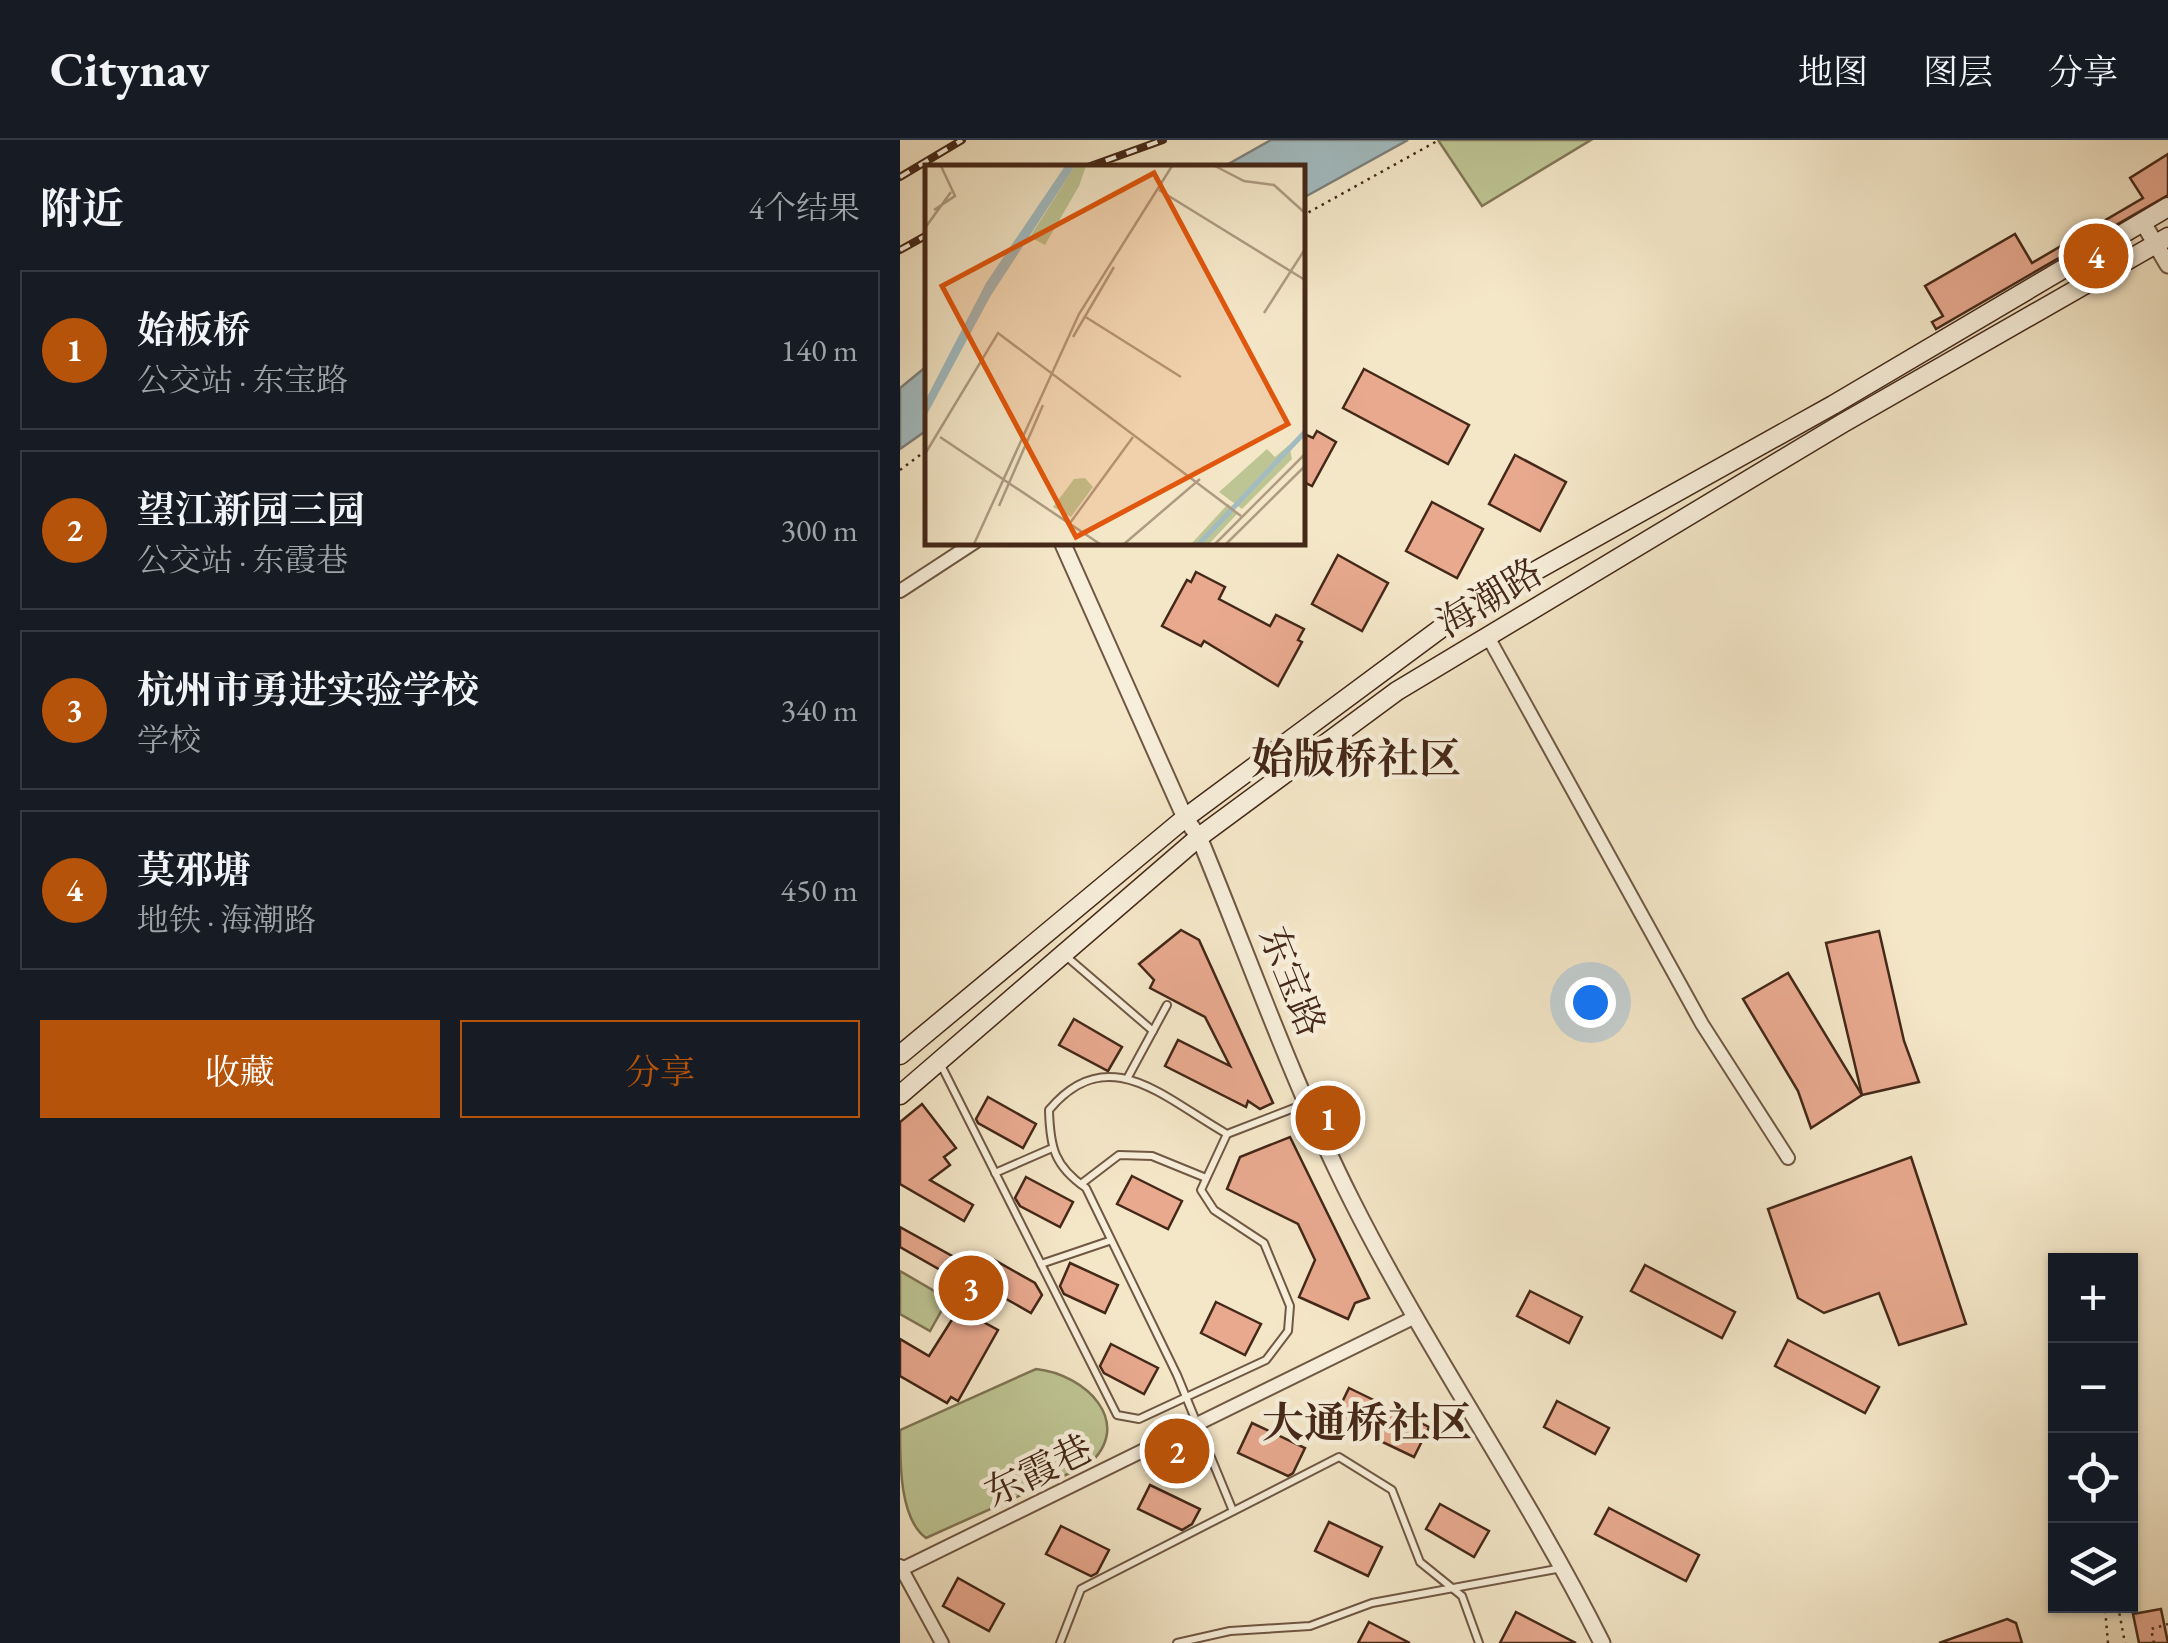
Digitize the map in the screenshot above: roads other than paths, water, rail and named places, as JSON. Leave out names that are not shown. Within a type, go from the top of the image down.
[{"type":"main road","name":"海潮路","points":[[900,1055],[1185,818],[1467,609],[1833,405],[2168,206]]},
{"type":"main road","name":"海潮路","points":[[900,1094],[1199,837],[1397,691],[1844,422],[2162,240]]},
{"type":"street","points":[[2142,221],[2162,240],[2168,265]]},
{"type":"street","points":[[900,591],[970,545]]},
{"type":"street","name":"东宝路","points":[[1063,545],[1185,818],[1199,837],[1351,1200],[1415,1317],[1564,1568],[1602,1643]]},
{"type":"street","points":[[1488,636],[1702,1024],[1788,1158]]},
{"type":"street","name":"东霞巷","points":[[900,1568],[1415,1317]]},
{"type":"street","points":[[900,1568],[942,1643]]},
{"type":"lane","points":[[1064,954],[1153,1031]]},
{"type":"lane","points":[[1128,1077],[1167,1005]]},
{"type":"lane","points":[[940,1062],[1116,1415],[1139,1418],[1266,1360],[1288,1331],[1290,1306],[1264,1244],[1214,1210],[1202,1190],[1227,1134],[1308,1103]]},
{"type":"lane","points":[[1227,1134],[1128,1077],[1095,1076],[1068,1087],[1049,1110],[1050,1149],[1064,1172],[1081,1184],[1186,1396],[1232,1512]]},
{"type":"lane","points":[[996,1173],[1050,1149]]},
{"type":"lane","points":[[1081,1184],[1119,1155],[1152,1156],[1206,1178]]},
{"type":"lane","points":[[1041,1264],[1108,1241]]},
{"type":"lane","points":[[1060,1643],[1081,1589],[1339,1457],[1392,1490],[1420,1562],[1462,1596],[1479,1643]]},
{"type":"lane","points":[[1178,1643],[1230,1631],[1310,1626],[1372,1604],[1564,1568]]},
{"type":"water","points":[[1271,140],[1408,140],[1305,197],[1305,165],[1227,165]]},
{"type":"water","points":[[925,368],[925,431],[900,449],[900,388]]},
{"type":"railway","points":[[900,177],[962,140]]},
{"type":"railway","points":[[1093,165],[1163,140]]},
{"type":"railway","points":[[900,250],[925,236]]},
{"type":"place","name":"莫邪塘","points":[[2096,256]]},
{"type":"place","name":"始板桥","points":[[1328,1118]]},
{"type":"place","name":"杭州市勇进实验学校","points":[[971,1288]]},
{"type":"place","name":"望江新园三园","points":[[1177,1451]]},
{"type":"district","name":"始版桥社区","points":[[1356,758]]},
{"type":"district","name":"大通桥社区","points":[[1367,1422]]}]
